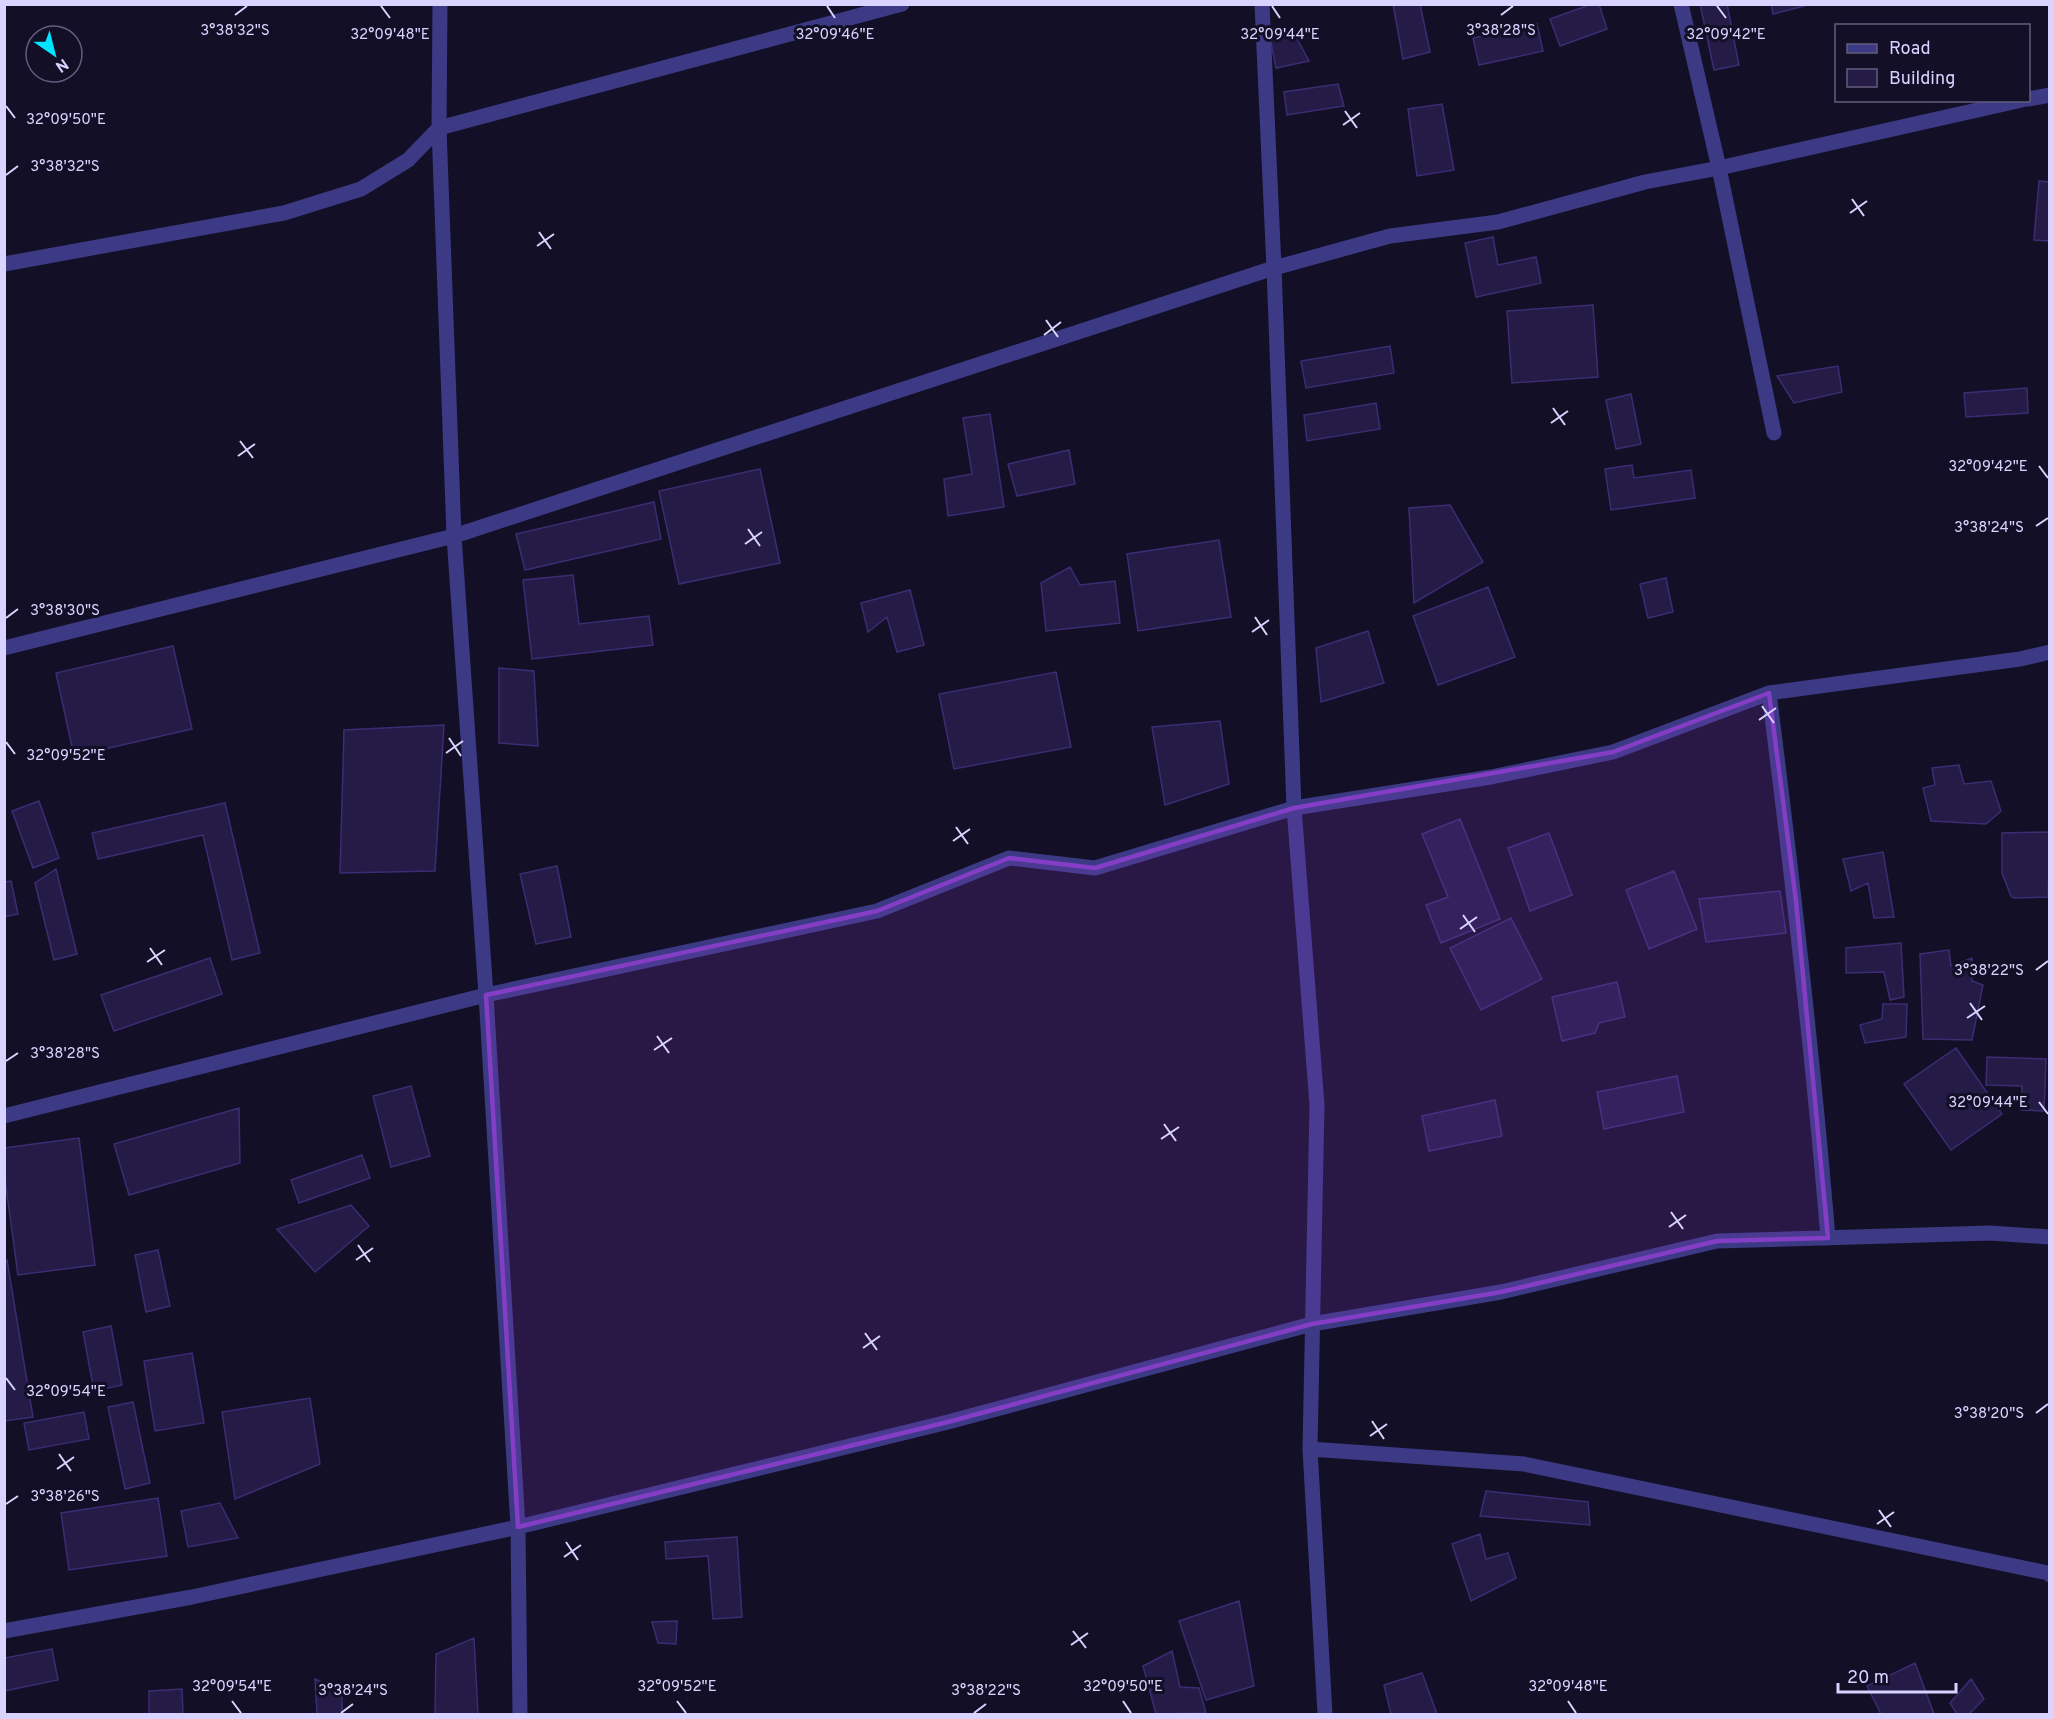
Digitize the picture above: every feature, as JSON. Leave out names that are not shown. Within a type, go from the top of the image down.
[{"type":"street","points":[[440,4],[439,128],[454,536],[486,995],[518,1527],[520,1714]]},
{"type":"street","points":[[4,264],[295,210],[361,189],[408,160],[439,128],[902,4]]},
{"type":"street","points":[[1262,4],[1294,808],[1317,1105],[1310,1449],[1325,1714]]},
{"type":"street","points":[[1681,4],[1719,168],[1774,433]]},
{"type":"street","points":[[2030,99],[2049,94]]},
{"type":"street","points":[[4,648],[454,536],[1274,268],[1390,236],[1498,222],[1645,182],[1719,168],[2013,102]]},
{"type":"street","points":[[4,1116],[486,995],[877,911],[1009,858],[1095,868],[1294,808],[1491,777],[1613,752],[1769,693],[2020,659],[2049,652]]},
{"type":"street","points":[[1769,693],[1799,935],[1828,1238]]},
{"type":"street","points":[[4,1631],[192,1598],[518,1527],[948,1422],[1312,1324],[1501,1292],[1717,1241],[1990,1233],[2049,1237]]},
{"type":"street","points":[[1310,1449],[1524,1464],[2049,1575]]},
{"type":"highlighted area","points":[[1769,693],[1796,901],[1828,1238],[1717,1241],[1501,1292],[1312,1324],[948,1422],[518,1527],[486,995],[877,911],[1009,858],[1095,868],[1294,808],[1613,752]]},
{"type":"building","points":[[1393,4],[1420,4],[1430,52],[1403,59]]},
{"type":"building","points":[[1592,4],[1599,4],[1607,29],[1560,46],[1550,19]]},
{"type":"building","points":[[1700,4],[1727,4],[1739,65],[1714,70]]},
{"type":"building","points":[[1771,4],[1812,4],[1773,14]]},
{"type":"building","points":[[1537,24],[1543,51],[1479,65],[1473,38]]},
{"type":"building","points":[[1294,33],[1309,61],[1276,68],[1270,37]]},
{"type":"building","points":[[1338,84],[1344,106],[1287,115],[1284,92]]},
{"type":"building","points":[[1442,104],[1454,170],[1417,176],[1408,109]]},
{"type":"building","points":[[2039,181],[2050,182],[2050,241],[2034,240]]},
{"type":"building","points":[[1493,237],[1498,265],[1536,257],[1541,283],[1476,297],[1465,243]]},
{"type":"building","points":[[1593,305],[1598,377],[1512,383],[1507,311]]},
{"type":"building","points":[[1390,346],[1394,373],[1306,388],[1301,361]]},
{"type":"building","points":[[1838,366],[1842,392],[1794,403],[1777,376]]},
{"type":"building","points":[[2027,388],[2028,413],[1966,417],[1964,393]]},
{"type":"building","points":[[1631,394],[1641,444],[1616,449],[1606,400]]},
{"type":"building","points":[[1376,403],[1380,429],[1307,441],[1304,415]]},
{"type":"building","points":[[990,414],[1004,507],[948,516],[944,479],[972,474],[963,418]]},
{"type":"building","points":[[1069,450],[1075,484],[1017,496],[1008,464]]},
{"type":"building","points":[[1632,465],[1634,478],[1691,470],[1695,498],[1611,510],[1605,469]]},
{"type":"building","points":[[760,469],[780,563],[679,584],[659,491]]},
{"type":"building","points":[[654,502],[661,539],[525,570],[516,534]]},
{"type":"building","points":[[1450,505],[1483,562],[1414,603],[1409,508]]},
{"type":"building","points":[[1219,540],[1231,617],[1138,631],[1127,554]]},
{"type":"building","points":[[1070,567],[1080,585],[1115,581],[1120,623],[1046,631],[1041,583]]},
{"type":"building","points":[[573,575],[579,624],[649,616],[653,645],[532,659],[523,580]]},
{"type":"building","points":[[1666,578],[1673,612],[1648,618],[1640,584]]},
{"type":"building","points":[[1488,587],[1515,657],[1438,685],[1413,616]]},
{"type":"building","points":[[910,590],[924,645],[897,652],[887,617],[868,632],[861,603]]},
{"type":"building","points":[[1368,631],[1384,683],[1321,702],[1316,648]]},
{"type":"building","points":[[173,646],[192,729],[74,756],[56,673]]},
{"type":"building","points":[[499,668],[534,671],[538,746],[499,743]]},
{"type":"building","points":[[1056,672],[1071,747],[954,769],[939,694]]},
{"type":"building","points":[[1220,721],[1229,784],[1165,805],[1152,727]]},
{"type":"building","points":[[444,725],[435,871],[340,873],[344,730]]},
{"type":"building","points":[[1959,765],[1964,784],[1991,781],[2001,811],[1986,824],[1931,821],[1923,788],[1935,785],[1932,768]]},
{"type":"building","points":[[39,801],[59,858],[33,868],[12,811]]},
{"type":"building","points":[[225,803],[260,953],[232,960],[203,835],[98,859],[92,833]]},
{"type":"building","points":[[1460,819],[1500,919],[1441,943],[1426,905],[1448,897],[1422,834]]},
{"type":"building","points":[[2050,832],[2048,897],[2014,898],[2011,896],[2002,873],[2002,833]]},
{"type":"building","points":[[1549,833],[1572,895],[1530,911],[1508,848]]},
{"type":"building","points":[[1883,852],[1894,917],[1874,918],[1868,883],[1851,891],[1843,859]]},
{"type":"building","points":[[557,866],[571,937],[536,944],[520,874]]},
{"type":"building","points":[[56,869],[77,954],[54,960],[35,883]]},
{"type":"building","points":[[1674,871],[1697,929],[1649,949],[1626,890]]},
{"type":"building","points":[[11,881],[18,914],[4,917],[4,882]]},
{"type":"building","points":[[1780,891],[1786,933],[1706,942],[1699,899]]},
{"type":"building","points":[[1511,918],[1542,979],[1481,1010],[1450,948]]},
{"type":"building","points":[[1901,943],[1904,997],[1890,1000],[1884,972],[1846,973],[1846,948]]},
{"type":"building","points":[[1949,950],[1951,966],[1972,958],[1972,981],[1983,985],[1972,1040],[1923,1039],[1920,954]]},
{"type":"building","points":[[210,958],[222,994],[114,1031],[101,995]]},
{"type":"building","points":[[1617,982],[1625,1017],[1599,1023],[1595,1033],[1562,1041],[1552,997]]},
{"type":"building","points":[[1883,1004],[1907,1004],[1906,1037],[1865,1043],[1860,1025],[1882,1019]]},
{"type":"building","points":[[1956,1048],[2002,1114],[1951,1150],[1904,1084]]},
{"type":"building","points":[[1987,1057],[2046,1059],[2044,1111],[2021,1110],[2022,1086],[1986,1085]]},
{"type":"building","points":[[1677,1076],[1684,1112],[1604,1129],[1597,1092]]},
{"type":"building","points":[[411,1086],[430,1156],[391,1167],[373,1096]]},
{"type":"building","points":[[1495,1100],[1502,1136],[1429,1151],[1422,1116]]},
{"type":"building","points":[[239,1108],[240,1163],[129,1195],[114,1144]]},
{"type":"building","points":[[79,1138],[95,1265],[18,1275],[4,1172],[4,1148]]},
{"type":"building","points":[[362,1155],[370,1178],[299,1203],[291,1180]]},
{"type":"building","points":[[351,1205],[369,1226],[315,1272],[277,1229]]},
{"type":"building","points":[[158,1250],[170,1306],[146,1312],[135,1255]]},
{"type":"building","points":[[4,1260],[7,1260],[33,1417],[4,1421]]},
{"type":"building","points":[[111,1326],[122,1385],[94,1391],[83,1332]]},
{"type":"building","points":[[192,1353],[204,1423],[155,1431],[144,1361]]},
{"type":"building","points":[[310,1398],[320,1464],[235,1499],[222,1412]]},
{"type":"building","points":[[133,1402],[150,1483],[125,1489],[108,1407]]},
{"type":"building","points":[[84,1412],[89,1439],[29,1450],[24,1423]]},
{"type":"building","points":[[1486,1491],[1588,1502],[1590,1525],[1480,1516]]},
{"type":"building","points":[[158,1498],[167,1556],[69,1570],[61,1513]]},
{"type":"building","points":[[220,1503],[238,1538],[188,1547],[181,1511]]},
{"type":"building","points":[[1480,1534],[1486,1559],[1508,1553],[1516,1578],[1471,1601],[1452,1544]]},
{"type":"building","points":[[737,1537],[742,1617],[713,1619],[708,1556],[666,1559],[665,1542]]},
{"type":"building","points":[[1239,1601],[1254,1686],[1206,1700],[1179,1621]]},
{"type":"building","points":[[677,1621],[676,1644],[658,1643],[652,1622]]},
{"type":"building","points":[[474,1638],[478,1714],[435,1714],[436,1654]]},
{"type":"building","points":[[52,1649],[58,1680],[4,1691],[4,1658]]},
{"type":"building","points":[[1172,1651],[1180,1687],[1199,1688],[1206,1713],[1156,1714],[1143,1666]]},
{"type":"building","points":[[1915,1663],[1934,1714],[1881,1714],[1867,1686]]},
{"type":"building","points":[[1422,1673],[1437,1714],[1391,1714],[1384,1685]]},
{"type":"building","points":[[315,1679],[342,1692],[342,1714],[317,1714]]},
{"type":"building","points":[[1971,1679],[1984,1699],[1969,1714],[1957,1714],[1950,1703]]},
{"type":"building","points":[[182,1689],[183,1714],[149,1714],[149,1691]]}]
